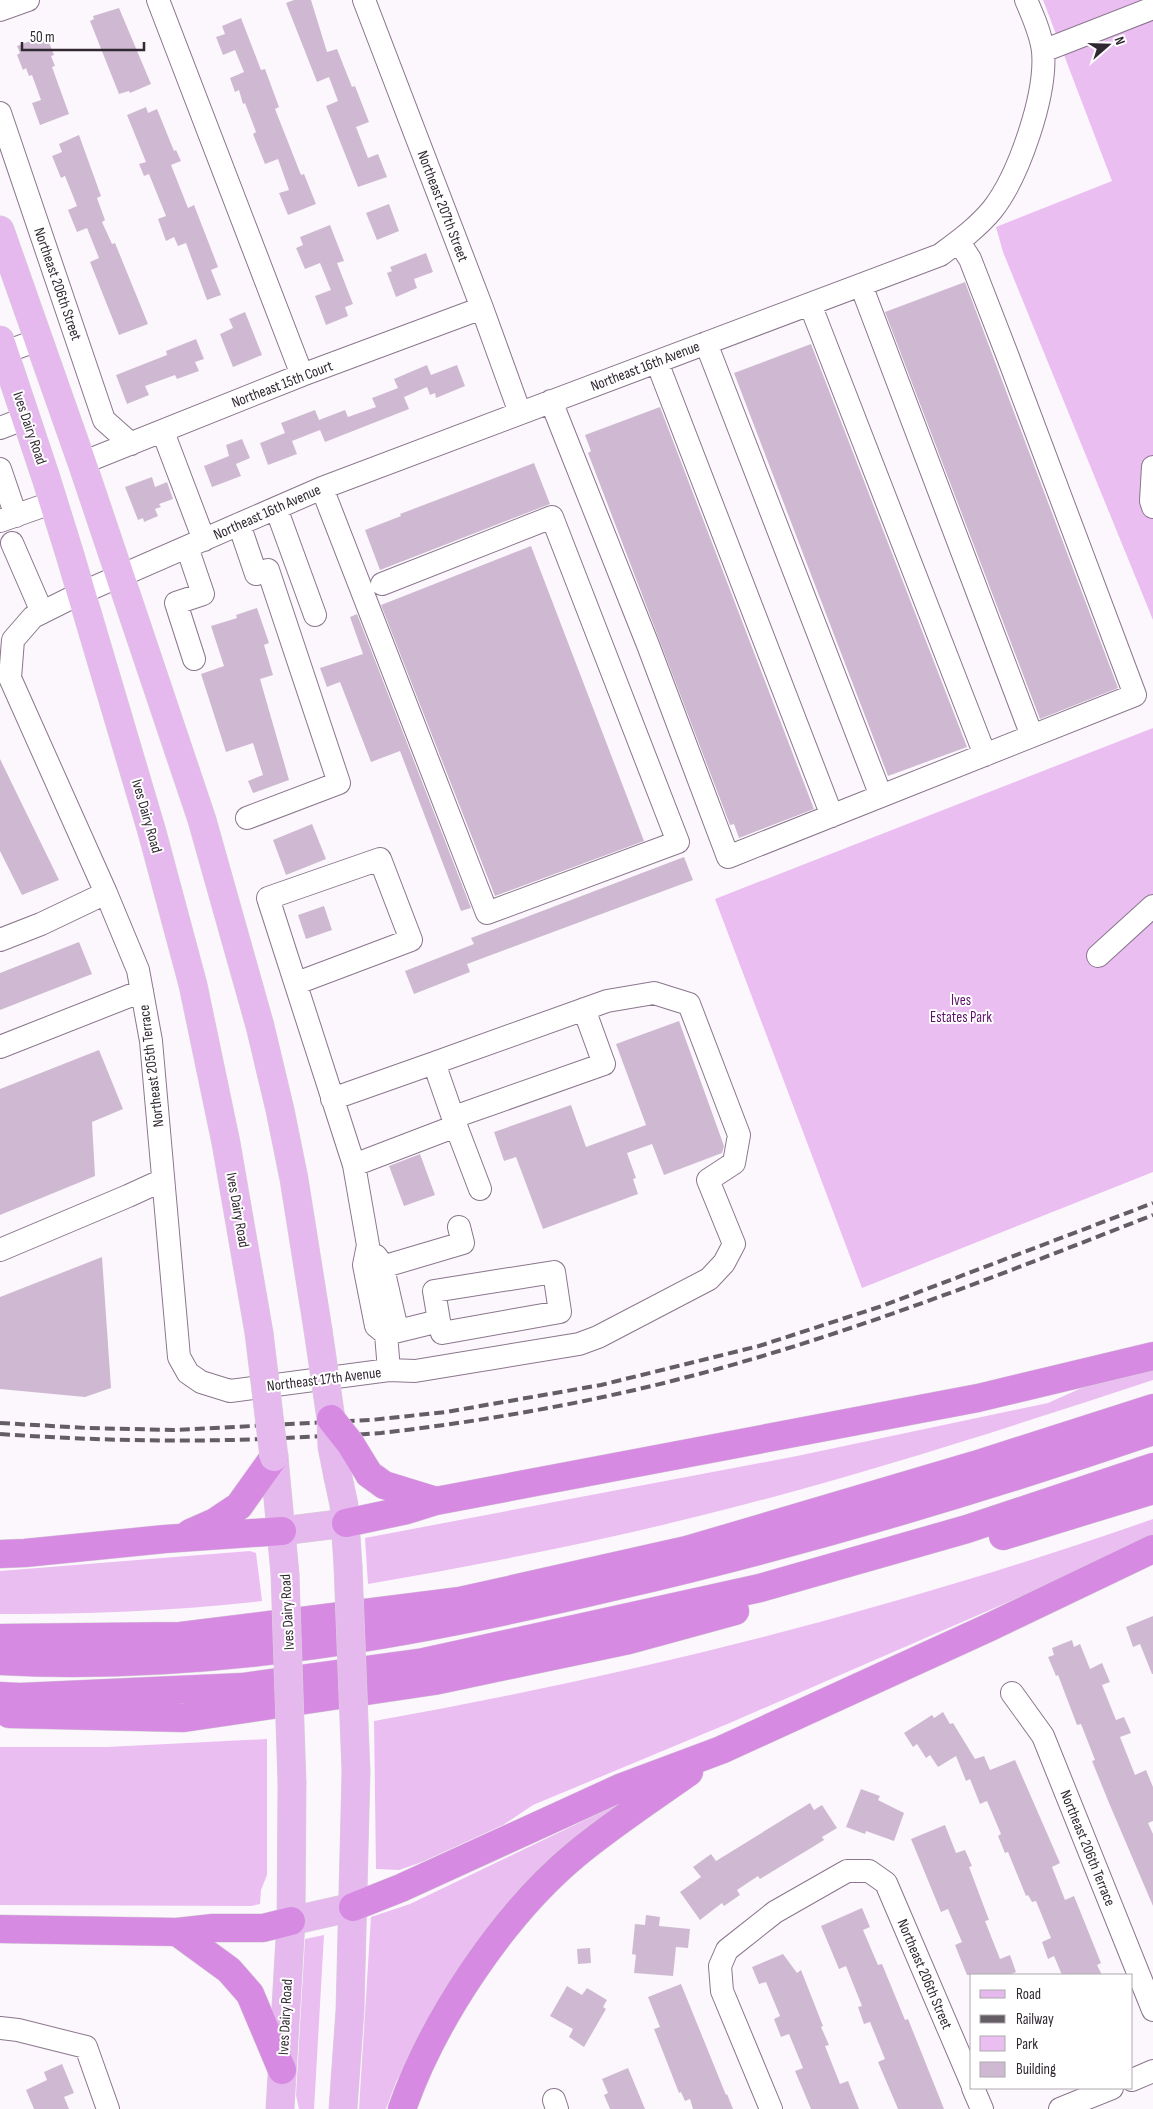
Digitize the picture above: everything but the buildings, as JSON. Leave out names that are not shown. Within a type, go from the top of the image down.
[{"type":"highway","points":[[346,1523],[407,1510],[436,1501],[978,1398],[1153,1356]]},
{"type":"highway","points":[[0,1638],[181,1636],[460,1601],[687,1550],[975,1465],[1153,1408]]},
{"type":"highway","points":[[331,1419],[350,1443],[359,1462],[368,1474],[384,1485],[436,1501]]},
{"type":"highway","points":[[0,1661],[61,1664],[228,1656],[375,1637],[523,1609],[724,1561],[1038,1470],[1153,1431]]},
{"type":"highway","points":[[0,1696],[20,1697],[242,1687],[424,1662],[760,1588],[967,1529],[1153,1467]]},
{"type":"highway","points":[[180,1538],[215,1522],[239,1506],[246,1495],[275,1469]]},
{"type":"highway","points":[[0,1714],[184,1718],[434,1681],[629,1640],[960,1549],[1153,1490]]},
{"type":"highway","points":[[0,1554],[282,1531]]},
{"type":"highway","points":[[353,1907],[401,1888],[622,1787],[721,1750],[990,1627],[1153,1549]]},
{"type":"highway","points":[[402,2109],[426,2053],[449,2009],[501,1934],[532,1897],[581,1851],[721,1750]]},
{"type":"highway","points":[[0,1930],[177,1932],[213,1928],[263,1928],[291,1921]]},
{"type":"highway","points":[[177,1932],[229,1970],[250,1994],[282,2070]]},
{"type":"main road","points":[[0,230],[82,463],[202,820],[260,1026],[294,1179],[331,1419],[332,1447],[346,1523],[356,1772],[350,2010],[343,2109]]},
{"type":"main road","name":"Ives Dairy Road","points":[[1,349],[54,502],[152,832],[193,985],[224,1131],[259,1333],[282,1531],[292,1783],[291,1921],[280,2109]]},
{"type":"main road","points":[[282,1531],[346,1523]]},
{"type":"main road","points":[[291,1921],[353,1907]]},
{"type":"street","points":[[0,10],[28,0]]},
{"type":"street","points":[[158,0],[302,375]]},
{"type":"street","name":"Northeast 207th Street","points":[[364,0],[482,308],[520,413]]},
{"type":"street","name":"Northeast 16th Avenue","points":[[81,593],[322,488],[940,255],[970,234],[993,209],[1010,181],[1027,140],[1041,85],[1043,51],[1035,20],[1026,0]]},
{"type":"street","points":[[1043,51],[1153,8]]},
{"type":"street","name":"Northeast 206th Street","points":[[0,113],[104,420],[132,444]]},
{"type":"street","points":[[551,401],[623,582],[728,857],[1135,696],[970,259],[959,242]]},
{"type":"street","points":[[861,285],[1032,736]]},
{"type":"street","points":[[810,304],[985,755]]},
{"type":"street","name":"Northeast 15th Court","points":[[82,463],[302,375],[482,308]]},
{"type":"street","points":[[1,349],[38,340]]},
{"type":"street","points":[[706,343],[881,796]]},
{"type":"street","points":[[658,362],[832,816]]},
{"type":"street","points":[[0,428],[26,418]]},
{"type":"street","points":[[163,432],[196,544],[202,594],[176,603],[194,658]]},
{"type":"street","points":[[1153,467],[1153,507]]},
{"type":"street","points":[[0,469],[8,519],[54,502]]},
{"type":"street","points":[[322,488],[487,913],[678,842],[552,517],[382,584]]},
{"type":"street","points":[[276,508],[315,615]]},
{"type":"street","points":[[239,524],[256,574],[268,570],[339,783],[247,818]]},
{"type":"street","points":[[12,543],[42,612]]},
{"type":"street","name":"Northeast 205th Terrace","points":[[81,593],[33,617],[13,640],[10,678],[106,893],[138,970],[151,1041],[179,1357],[188,1373],[201,1382],[214,1387],[230,1391],[260,1387]]},
{"type":"street","points":[[297,983],[411,940],[380,859],[268,898],[354,1164],[368,1245],[364,1265],[376,1326],[386,1334],[389,1370]]},
{"type":"street","points":[[0,940],[41,924],[106,893]]},
{"type":"street","points":[[1098,956],[1153,906]]},
{"type":"street","points":[[0,1047],[142,991]]},
{"type":"street","name":"Northeast 17th Avenue","points":[[260,1387],[389,1370],[415,1371],[579,1344],[598,1337],[708,1279],[724,1262],[734,1244],[708,1180],[734,1163],[739,1135],[689,1004],[654,993],[607,1001],[584,1009]]},
{"type":"street","points":[[332,1099],[584,1009],[604,1064],[354,1164]]},
{"type":"street","points":[[434,1064],[480,1189]]},
{"type":"street","points":[[0,1250],[163,1180]]},
{"type":"street","points":[[382,1267],[463,1243],[459,1227]]},
{"type":"street","points":[[368,1245],[382,1267],[396,1325],[386,1334]]},
{"type":"street","points":[[554,1272],[560,1312],[442,1333],[439,1321],[434,1290],[554,1272]]},
{"type":"street","points":[[386,1334],[439,1321]]},
{"type":"street","name":"Northeast 206th Terrace","points":[[1012,1692],[1042,1736],[1153,2010]]},
{"type":"street","name":"Northeast 206th Street","points":[[771,2109],[722,1991],[720,1966],[727,1950],[775,1912],[847,1871],[869,1871],[886,1882],[970,2079]]},
{"type":"street","points":[[0,2028],[18,2030],[86,2047],[108,2109]]},
{"type":"street","points":[[1133,2080],[1153,2071]]},
{"type":"street","points":[[973,2089],[982,2109]]},
{"type":"street","points":[[1060,2109],[1110,2089]]},
{"type":"green space","points":[[1043,0],[1153,0],[1153,620],[1003,252],[996,227],[1112,181]]},
{"type":"green space","name":"Ives Estates Park","points":[[1153,728],[1153,1172],[862,1288],[715,899]]},
{"type":"green space","points":[[1153,1369],[1153,1380],[933,1451],[767,1499],[669,1524],[583,1543],[368,1584],[365,1538],[797,1456],[1048,1403],[1086,1386]]},
{"type":"green space","points":[[1153,1519],[1153,1536],[1022,1596],[732,1722],[533,1805],[503,1825],[422,1862],[399,1870],[376,1869],[374,1721],[572,1682],[768,1636],[962,1582]]},
{"type":"green space","points":[[250,1551],[256,1553],[262,1601],[131,1611],[0,1614],[0,1571]]},
{"type":"green space","points":[[267,1739],[267,1875],[261,1890],[260,1904],[251,1906],[0,1905],[0,1747],[107,1747]]},
{"type":"green space","points":[[614,1806],[615,1811],[428,2022],[396,2082],[386,2109],[359,2109],[371,1917],[410,1904]]},
{"type":"green space","points":[[324,1935],[314,2109],[299,2109],[296,2095],[305,1939]]},
{"type":"railway","points":[[0,1423],[173,1430],[371,1420],[446,1412],[601,1385],[759,1346],[882,1306],[1153,1203]]},
{"type":"railway","points":[[0,1434],[114,1440],[190,1441],[381,1433],[467,1422],[595,1399],[721,1368],[830,1335],[992,1277],[1153,1215]]}]
